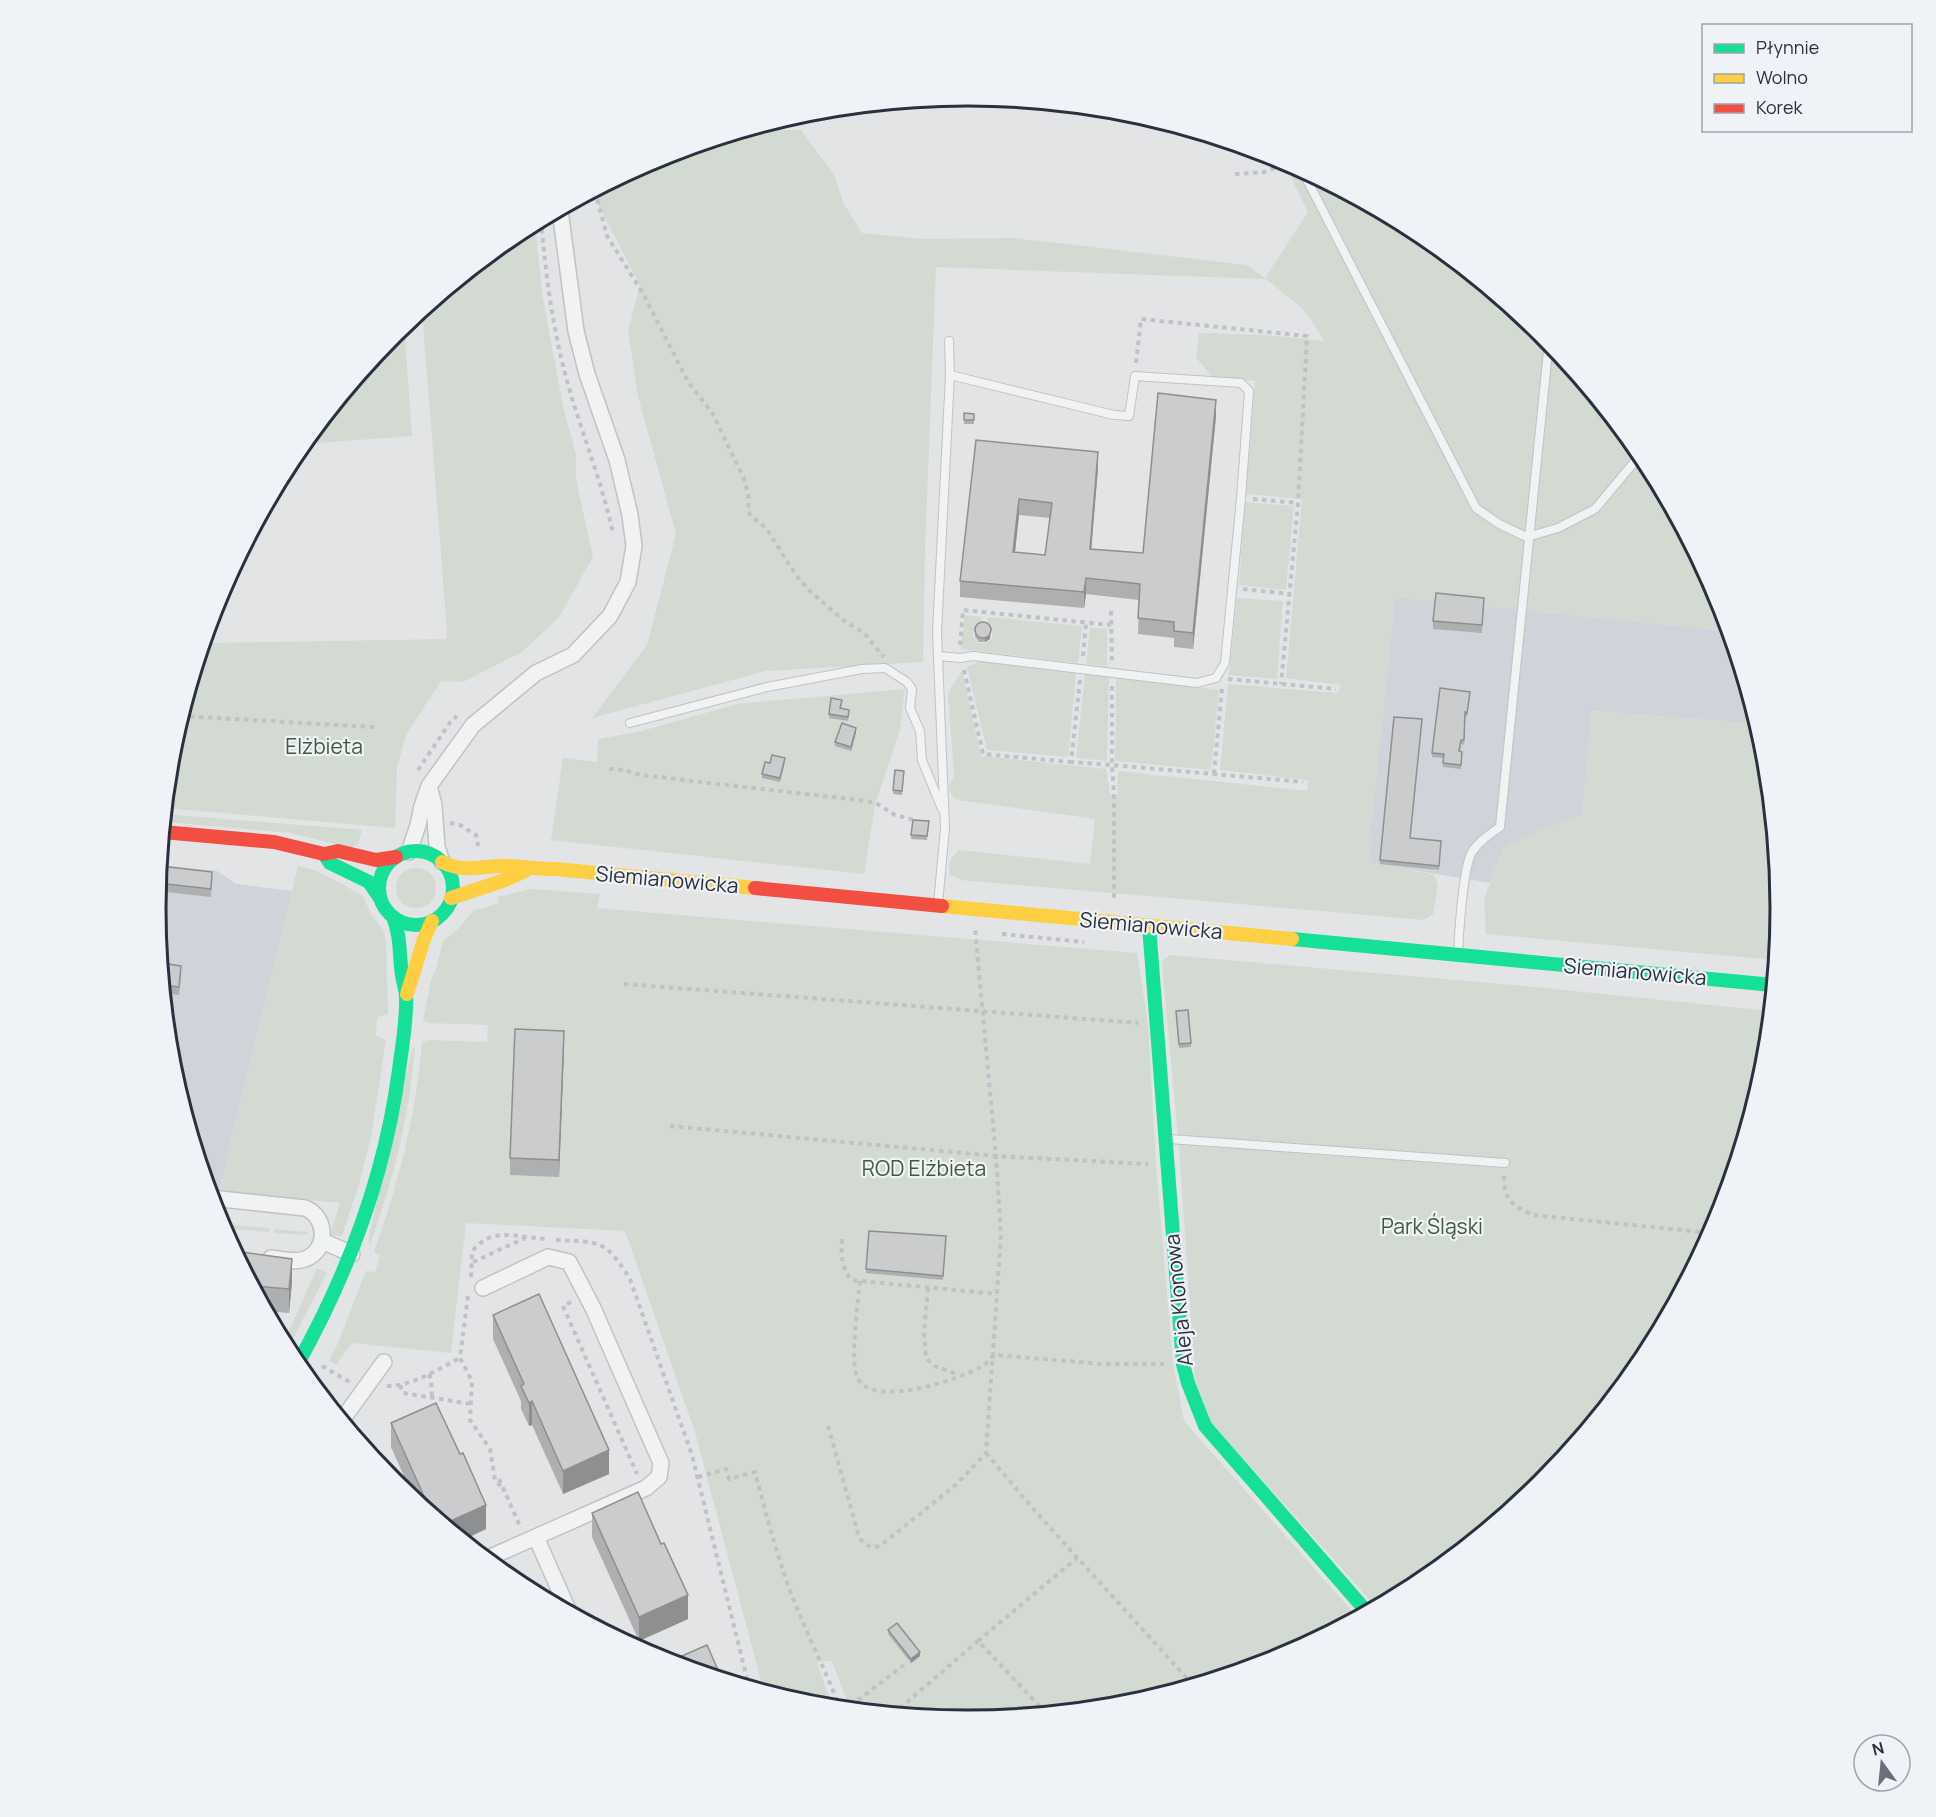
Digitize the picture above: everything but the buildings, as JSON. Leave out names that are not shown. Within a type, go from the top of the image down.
[{"type":"street","points":[[380,898],[380,878],[386,866],[403,854],[418,825],[429,786],[473,725],[536,673],[573,655],[610,616],[628,582],[634,546],[630,515],[617,460],[587,375],[576,331],[561,218]]},
{"type":"street","points":[[302,1356],[320,1324],[352,1254],[374,1193],[386,1147],[398,1079],[407,995],[415,978],[425,933],[432,921],[444,912],[452,897],[451,879],[437,847],[434,806],[429,786]]},
{"type":"street","points":[[170,833],[274,842],[324,854],[338,851],[376,860],[424,852],[442,862]]},
{"type":"street","points":[[324,854],[330,863],[369,882],[385,909],[393,917],[412,925],[432,921]]},
{"type":"street","name":"Siemianowicka","points":[[442,862],[457,868],[504,866],[555,869],[1766,984]]},
{"type":"street","name":"Siemianowicka","points":[[452,897],[505,880],[529,869]]},
{"type":"street","points":[[393,917],[400,934],[402,978],[407,995]]},
{"type":"street","name":"Aleja Klonowa","points":[[1149,926],[1166,1166],[1183,1364],[1188,1383],[1205,1426],[1362,1607]]},
{"type":"street","points":[[221,1199],[305,1208],[315,1213],[320,1221],[322,1241],[314,1254],[300,1261],[258,1256]]},
{"type":"street","points":[[322,1241],[352,1254]]},
{"type":"street","points":[[474,1288],[548,1257],[569,1262],[661,1463],[659,1477],[646,1488],[529,1533],[493,1555]]},
{"type":"street","points":[[350,1418],[384,1362]]},
{"type":"street","points":[[529,1533],[563,1601]]},
{"type":"lane","points":[[1309,183],[1476,508],[1499,524],[1527,537],[1558,528],[1595,509],[1634,462]]},
{"type":"lane","points":[[938,906],[944,813],[937,632],[950,375],[949,341]]},
{"type":"lane","points":[[1458,955],[1467,869],[1472,853],[1483,838],[1500,827],[1527,537],[1548,355]]},
{"type":"lane","points":[[938,656],[962,658],[973,656],[1197,683],[1216,678],[1225,663],[1249,391],[1241,383],[1135,376],[1129,416],[1114,415],[950,375]]},
{"type":"lane","points":[[630,723],[791,682],[862,669],[885,668],[907,682],[912,689],[910,708],[920,731],[922,760],[944,813]]},
{"type":"lane","points":[[1165,1139],[1177,1138],[1505,1163]]},
{"type":"path","points":[[1235,174],[1264,172],[1275,168]]},
{"type":"path","points":[[597,198],[607,236],[644,295],[688,382],[713,414],[741,471],[749,498],[748,512],[766,528],[796,575],[809,590],[843,620],[864,633],[880,650],[893,673]]},
{"type":"path","points":[[542,229],[554,329],[569,387],[607,504],[614,536]]},
{"type":"path","points":[[1241,498],[1298,503]]},
{"type":"path","points":[[1232,589],[1290,594]]},
{"type":"path","points":[[959,649],[963,610],[1111,625]]},
{"type":"path","points":[[1111,611],[1112,666]]},
{"type":"path","points":[[1082,663],[1086,623]]},
{"type":"path","points":[[964,670],[983,754],[1303,783]]},
{"type":"path","points":[[1071,762],[1081,673]]},
{"type":"path","points":[[1112,676],[1114,906]]},
{"type":"path","points":[[1216,678],[1336,688]]},
{"type":"path","points":[[1215,774],[1222,689],[1216,678]]},
{"type":"path","points":[[415,776],[451,721],[459,714]]},
{"type":"path","points":[[189,716],[374,727]]},
{"type":"path","points":[[609,769],[624,770],[640,775],[876,803],[895,815],[929,824]]},
{"type":"path","points":[[444,821],[460,825],[476,835]]},
{"type":"path","points":[[828,1426],[859,1538],[864,1545],[872,1547],[880,1546],[958,1483],[987,1453],[1001,1234],[975,928]]},
{"type":"path","points":[[624,984],[1157,1025]]},
{"type":"path","points":[[670,1126],[996,1156],[1166,1166]]},
{"type":"path","points":[[1505,1163],[1504,1190],[1514,1206],[1533,1215],[1701,1232]]},
{"type":"path","points":[[505,1491],[495,1480],[490,1449],[470,1420],[472,1381],[460,1358],[474,1288],[471,1257],[476,1247],[495,1235],[519,1235],[525,1238],[602,1244],[616,1258],[630,1279],[644,1315],[698,1477],[747,1679]]},
{"type":"path","points":[[473,1262],[525,1238]]},
{"type":"path","points":[[842,1239],[843,1270],[851,1280],[998,1294]]},
{"type":"path","points":[[860,1281],[855,1332],[856,1377],[863,1386],[872,1391],[911,1391],[985,1365],[994,1355]]},
{"type":"path","points":[[928,1288],[924,1332],[926,1358],[935,1366],[959,1376]]},
{"type":"path","points":[[576,1299],[563,1306],[638,1476]]},
{"type":"path","points":[[994,1355],[1103,1364],[1183,1364]]},
{"type":"path","points":[[379,1385],[400,1385],[429,1374],[460,1358]]},
{"type":"path","points":[[322,1366],[354,1383]]},
{"type":"path","points":[[429,1374],[432,1397]]},
{"type":"path","points":[[400,1385],[403,1393],[471,1404]]},
{"type":"path","points":[[987,1453],[1077,1558],[1188,1679]]},
{"type":"path","points":[[698,1477],[726,1469],[729,1479],[755,1472],[772,1539],[791,1594],[837,1699]]},
{"type":"path","points":[[500,1479],[529,1533]]},
{"type":"path","points":[[901,1708],[1077,1558]]},
{"type":"path","points":[[978,1641],[1040,1707]]},
{"type":"path","points":[[853,1702],[904,1665]]},
{"type":"shaded area","points":[[1395,597],[1719,630],[1748,723],[1592,711],[1582,815],[1524,837],[1503,849],[1490,883],[1370,863],[1371,825]]},
{"type":"shaded area","points":[[168,866],[217,871],[236,884],[292,891],[219,1191],[193,1116],[181,1065],[168,961]]},
{"type":"green space","points":[[777,130],[801,130],[835,176],[843,202],[862,233],[922,239],[1014,238],[1247,265],[1265,278],[1308,212],[1290,174],[1323,189],[1414,242],[1456,272],[1535,341],[1604,420],[1635,463],[1663,508],[1687,554],[1719,630],[1395,597],[1371,825],[1370,862],[1434,875],[1438,885],[1433,914],[1424,920],[961,880],[949,874],[950,860],[959,850],[1090,864],[1095,819],[954,798],[948,789],[954,776],[948,695],[962,671],[981,756],[1106,769],[1110,794],[1117,795],[1118,771],[1307,791],[1308,780],[1220,770],[1228,684],[1339,693],[1340,685],[1286,678],[1302,499],[1246,494],[1255,381],[1213,377],[1196,358],[1199,333],[1266,335],[1325,341],[1303,309],[1266,279],[936,267],[923,662],[766,671],[592,718],[647,645],[676,534],[638,396],[628,331],[640,285],[595,199],[661,168],[710,149]]},
{"type":"green space","name":"Elżbieta","points":[[536,233],[542,293],[564,411],[576,454],[576,479],[593,557],[559,617],[522,652],[463,682],[441,681],[407,733],[397,767],[395,828],[173,809],[181,752],[193,701],[212,643],[446,639],[423,321],[480,272]]},
{"type":"green space","points":[[405,337],[412,436],[315,443],[365,380]]},
{"type":"green space","points":[[1245,502],[1294,506],[1286,590],[1239,585]]},
{"type":"green space","points":[[1237,598],[1283,601],[1277,679],[1229,675]]},
{"type":"green space","points":[[965,615],[982,617],[981,625],[975,629],[973,637],[979,643],[986,643],[992,639],[992,632],[987,625],[988,617],[1082,626],[1078,663],[961,649]]},
{"type":"green space","points":[[1090,628],[1107,629],[1107,666],[1086,664]]},
{"type":"green space","points":[[981,661],[1076,673],[1068,757],[987,750],[967,667]]},
{"type":"green space","points":[[1085,674],[1109,676],[1107,761],[1076,758]]},
{"type":"green space","points":[[1116,677],[1219,690],[1211,770],[1115,761]]},
{"type":"green space","points":[[905,689],[900,729],[875,805],[864,874],[551,840],[563,758],[597,762],[598,739],[638,732],[737,704]]},
{"type":"green space","points":[[1591,711],[1748,723],[1763,804],[1768,856],[1770,908],[1768,959],[1486,934],[1484,899],[1503,849],[1524,837],[1582,815]]},
{"type":"green space","points":[[172,815],[362,830],[358,844],[351,848],[290,833],[171,823]]},
{"type":"green space","points":[[298,866],[317,871],[362,895],[373,917],[384,931],[386,942],[388,1014],[377,1017],[376,1035],[386,1040],[371,1137],[342,1236],[330,1235],[340,1203],[219,1191]]},
{"type":"green space","points":[[416,868],[424,869],[430,874],[435,880],[435,896],[430,902],[424,907],[416,908],[408,907],[402,902],[397,896],[396,888],[397,880],[402,874],[408,869]]},
{"type":"green space","name":"ROD Elżbieta","points":[[532,889],[600,894],[597,908],[1137,953],[1148,1024],[1156,1165],[1173,1363],[1184,1421],[1353,1612],[1323,1628],[1226,1668],[1176,1683],[1073,1704],[1020,1709],[968,1710],[916,1709],[847,1701],[832,1661],[817,1662],[830,1698],[762,1683],[695,1432],[625,1231],[466,1223],[451,1353],[352,1343],[336,1365],[329,1361],[365,1273],[366,1271],[375,1272],[380,1255],[374,1252],[391,1200],[411,1122],[422,1042],[429,1040],[487,1042],[488,1025],[429,1023],[423,1020],[431,980],[443,941],[459,928],[473,911],[499,903],[497,897]]},
{"type":"green space","name":"Park Śląski","points":[[1170,955],[1525,986],[1763,1010],[1755,1065],[1743,1116],[1709,1215],[1663,1310],[1635,1354],[1604,1397],[1535,1476],[1456,1545],[1371,1602],[1211,1422],[1195,1379],[1179,1147],[1162,965],[1164,959]]},
{"type":"green space","points":[[415,1046],[405,1122],[386,1196],[370,1245],[369,1235],[412,1050]]},
{"type":"green space","points":[[232,1225],[269,1228],[269,1232],[233,1229]]},
{"type":"green space","points":[[274,1229],[307,1232],[308,1235],[274,1233]]},
{"type":"green space","points":[[317,1268],[327,1273],[292,1340],[288,1333]]},
{"type":"traffic: fast","points":[[416,851],[430,854],[442,862],[450,874],[453,888],[450,902],[442,914],[430,922],[416,925],[402,922],[390,914],[382,902],[379,888],[382,874],[390,862],[402,854],[416,851]]},
{"type":"traffic: fast","points":[[324,854],[330,863],[369,882],[380,898]]},
{"type":"traffic: fast","points":[[302,1356],[333,1295],[362,1222],[393,1109],[406,1006],[399,938],[393,917]]},
{"type":"traffic: fast","points":[[1149,926],[1183,1364],[1188,1383],[1205,1426],[1362,1607]]},
{"type":"traffic: fast","points":[[1292,939],[1766,984]]},
{"type":"traffic: slow","points":[[442,862],[465,868],[503,866],[555,869],[755,888]]},
{"type":"traffic: slow","points":[[451,898],[525,871]]},
{"type":"traffic: slow","points":[[942,906],[1292,939]]},
{"type":"traffic: slow","points":[[407,994],[432,921]]},
{"type":"traffic: jam","points":[[170,833],[274,842],[324,854],[338,851],[376,860],[396,857]]},
{"type":"traffic: jam","points":[[755,888],[942,906]]}]
